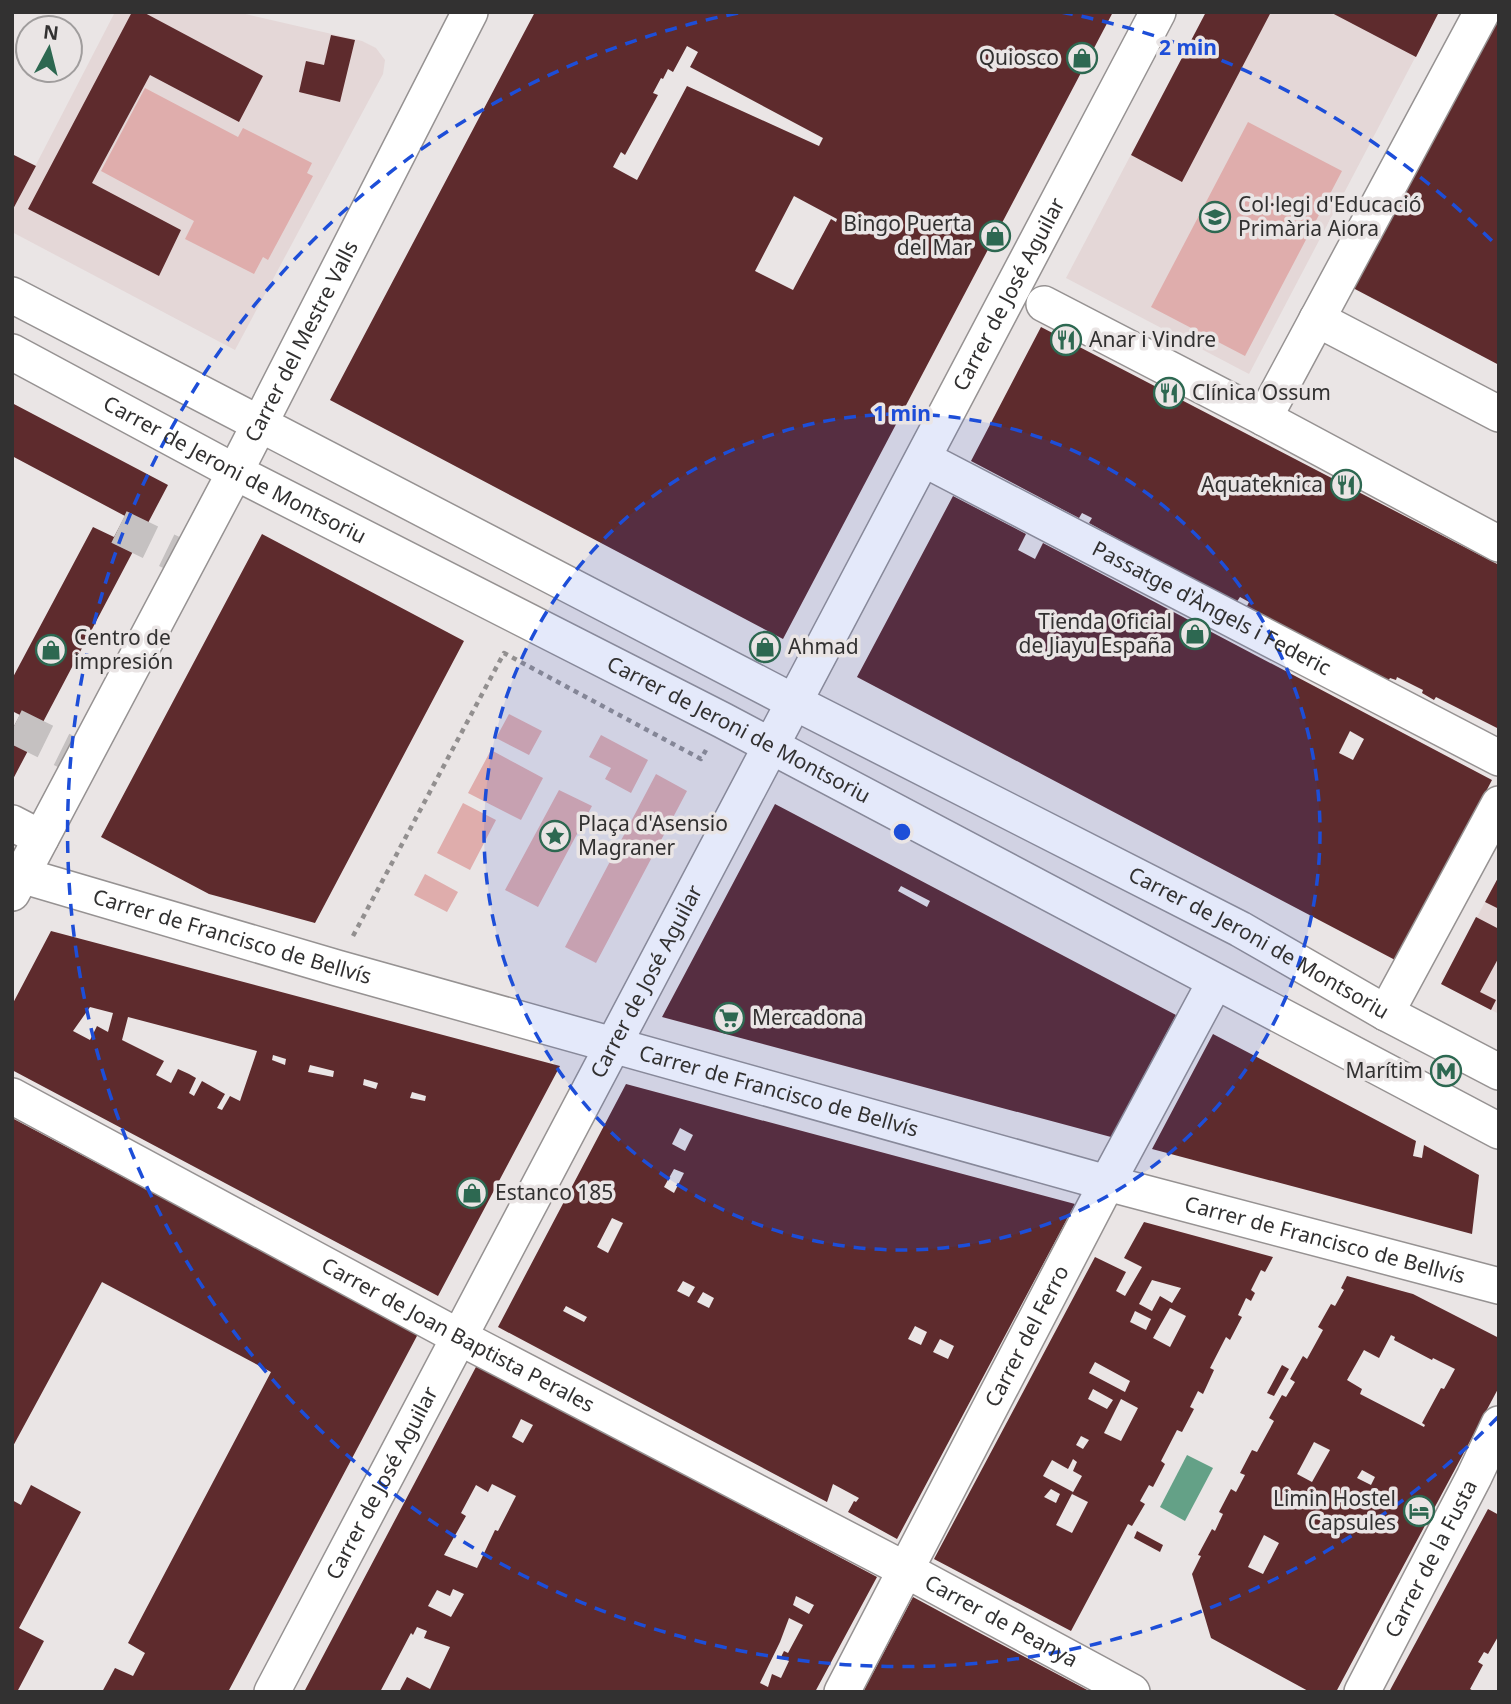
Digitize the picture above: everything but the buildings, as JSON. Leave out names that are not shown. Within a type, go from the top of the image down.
[{"type":"street","name":"Carrer de José Aguilar","points":[[272,1692],[1158,12]]},
{"type":"street","points":[[1264,418],[1482,12]]},
{"type":"street","name":"Carrer del Mestre Valls","points":[[17,884],[27,830],[235,472],[461,15]]},
{"type":"street","name":"Carrer de Jeroni de Montsoriu","points":[[12,295],[794,702],[1240,929],[1386,1013],[1499,1072]]},
{"type":"street","points":[[1044,304],[1499,544]]},
{"type":"street","points":[[1317,319],[1499,414]]},
{"type":"street","name":"Carrer de Jeroni de Montsoriu","points":[[12,352],[235,472],[771,746],[1499,1131]]},
{"type":"street","name":"Passatge d'Àngels i Federic","points":[[924,459],[1499,758]]},
{"type":"street","points":[[1386,1013],[1499,804]]},
{"type":"street","name":"Carrer de Francisco de Bellvís","points":[[17,884],[337,968],[1107,1183],[1499,1286]]},
{"type":"street","name":"Carrer del Ferro","points":[[842,1692],[1107,1183],[1215,982]]},
{"type":"street","name":"Carrer de Joan Baptista Perales","points":[[12,1096],[459,1337],[906,1570]]},
{"type":"street","name":"Carrer de la Fusta","points":[[1362,1692],[1486,1483],[1499,1424]]},
{"type":"street","name":"Carrer de Peanya","points":[[906,1570],[1132,1692]]},
{"type":"path","points":[[348,946],[504,653],[701,759],[710,741]]},
{"type":"shaded area","points":[[115,12],[237,12],[362,41],[376,48],[385,60],[383,74],[235,350],[12,232],[12,211],[78,84],[84,84],[84,72]]},
{"type":"shaded area","name":"Col·legi d'Educació Primària Aiora","points":[[1206,12],[1439,12],[1249,374],[1066,278]]},
{"type":"shaded area","points":[[145,88],[238,137],[243,128],[312,163],[307,173],[313,176],[268,260],[263,257],[254,274],[185,239],[194,221],[101,171]]},
{"type":"shaded area","points":[[1248,122],[1342,171],[1245,356],[1151,307]]},
{"type":"shaded area","points":[[509,714],[542,731],[529,755],[496,738]]},
{"type":"shaded area","points":[[601,735],[648,760],[631,793],[605,779],[611,768],[589,757]]},
{"type":"shaded area","points":[[491,750],[543,778],[521,820],[468,793]]},
{"type":"shaded area","points":[[656,774],[687,791],[596,963],[565,947]]},
{"type":"shaded area","points":[[559,790],[592,806],[538,907],[505,890]]},
{"type":"shaded area","points":[[463,803],[496,820],[470,870],[437,853]]},
{"type":"shaded area","points":[[425,874],[458,892],[447,912],[414,895]]},
{"type":"shaded area","points":[[1499,876],[1499,1014],[1441,984]]},
{"type":"shaded area","points":[[1187,1455],[1213,1468],[1185,1521],[1160,1507]]},
{"type":"tunnel","points":[[119,527],[187,560]]},
{"type":"tunnel","points":[[14,726],[83,760]]},
{"type":"place","name":"Quiosco","points":[[1082,58]]},
{"type":"place","name":"Col·legi d'Educació Primària Aiora","points":[[1215,217]]},
{"type":"place","name":"Bingo Puerta del Mar","points":[[995,236]]},
{"type":"place","name":"Anar i Vindre","points":[[1066,340]]},
{"type":"place","name":"Clínica Ossum","points":[[1169,393]]},
{"type":"place","name":"Aquateknica","points":[[1346,485]]},
{"type":"place","name":"Tienda Oficial de Jiayu España","points":[[1195,634]]},
{"type":"place","name":"Ahmad","points":[[765,647]]},
{"type":"place","name":"Centro de impresión","points":[[51,650]]},
{"type":"place","name":"Plaça d'Asensio Magraner","points":[[555,836]]},
{"type":"place","name":"Mercadona","points":[[729,1018]]},
{"type":"place","name":"Marítim","points":[[1446,1071]]},
{"type":"place","name":"Estanco 185","points":[[472,1193]]},
{"type":"place","name":"Limin Hostel Capsules","points":[[1419,1511]]}]
